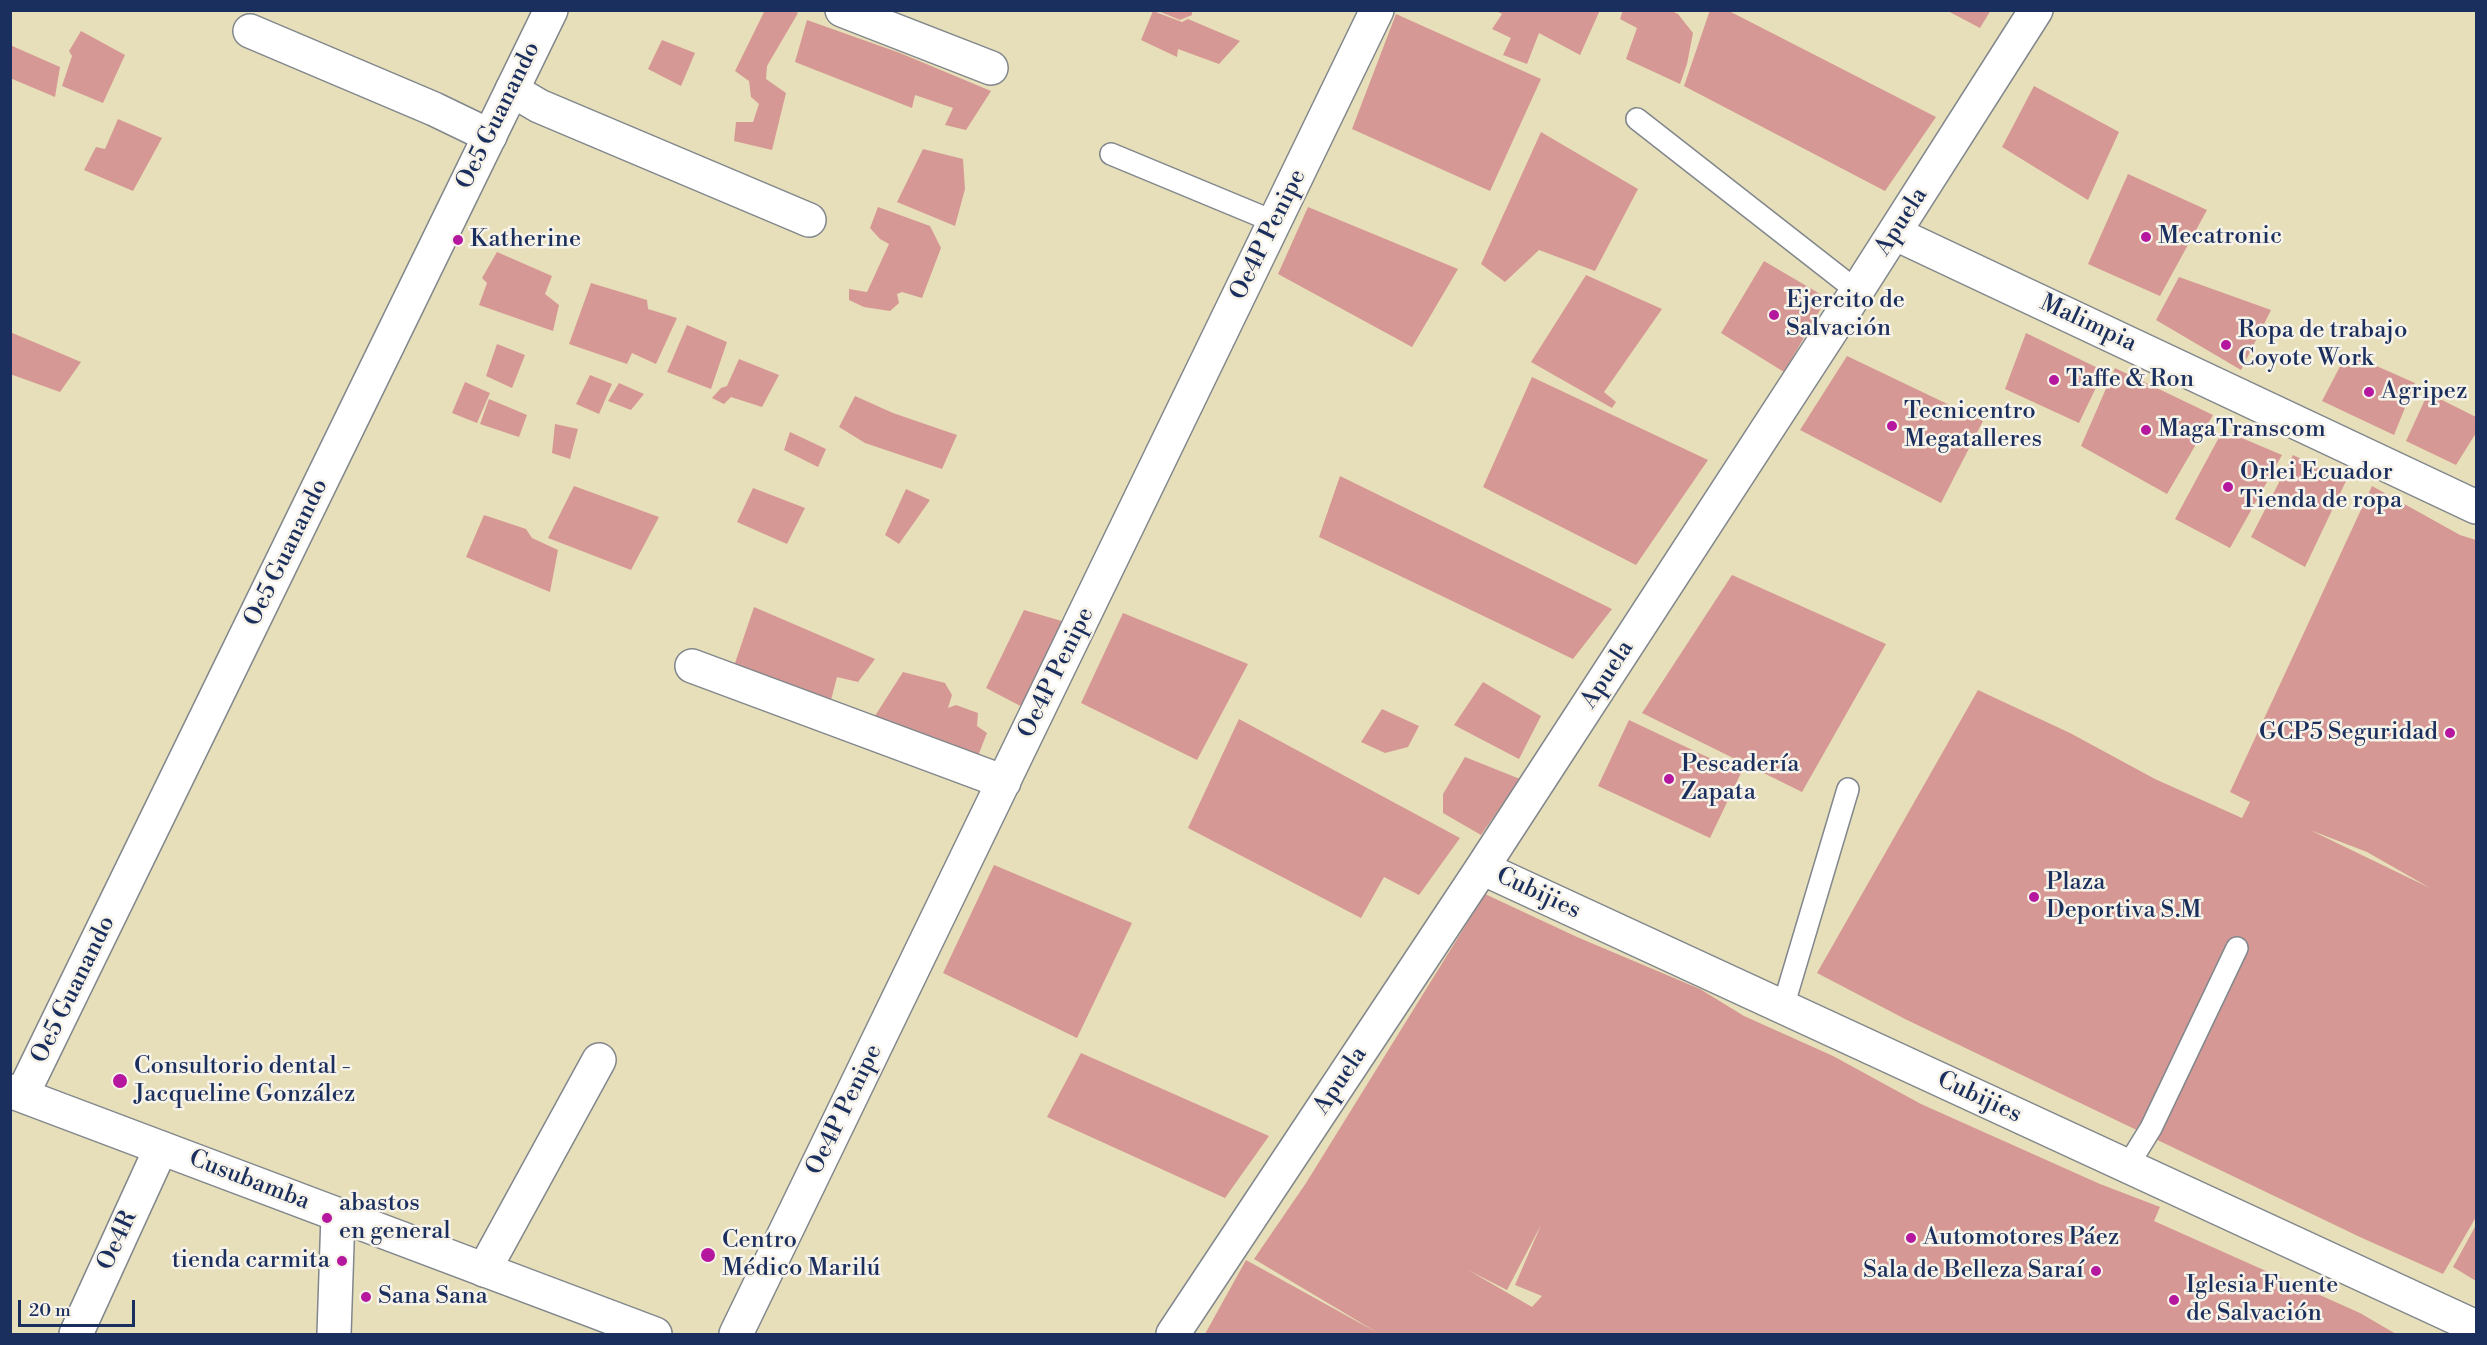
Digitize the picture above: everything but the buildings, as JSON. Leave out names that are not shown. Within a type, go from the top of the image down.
[{"type":"street","name":"Oe5 Guanando","points":[[16,1093],[551,10]]},
{"type":"street","points":[[842,10],[991,68]]},
{"type":"street","name":"Oe4P Penipe","points":[[736,1335],[1377,10]]},
{"type":"street","name":"Apuela","points":[[1173,1335],[1482,868],[1857,291],[2036,10]]},
{"type":"street","points":[[250,31],[434,109],[490,136]]},
{"type":"street","points":[[512,90],[538,106],[809,220]]},
{"type":"street","name":"Malimpia","points":[[1894,233],[2476,507]]},
{"type":"street","points":[[693,666],[1004,782]]},
{"type":"street","name":"Cubijies","points":[[1482,868],[2476,1327]]},
{"type":"street","points":[[484,1270],[598,1060]]},
{"type":"street","name":"Cusubamba","points":[[16,1093],[655,1335]]},
{"type":"street","name":"Oe4R","points":[[76,1335],[161,1148]]},
{"type":"street","points":[[334,1335],[338,1215]]},
{"type":"lane","points":[[1637,119],[1857,291]]},
{"type":"lane","points":[[1111,154],[1275,222]]},
{"type":"lane","points":[[1783,1007],[1848,789]]},
{"type":"lane","points":[[2127,1167],[2151,1128],[2237,948]]},
{"type":"place","name":"Mecatronic","points":[[2146,237]]},
{"type":"place","name":"Katherine","points":[[458,240]]},
{"type":"place","name":"Ejercito de Salvación","points":[[1774,315]]},
{"type":"place","name":"Ropa de trabajo Coyote Work","points":[[2226,345]]},
{"type":"place","name":"Taffe & Ron","points":[[2054,380]]},
{"type":"place","name":"Agripez","points":[[2369,392]]},
{"type":"place","name":"Tecnicentro Megatalleres","points":[[1892,426]]},
{"type":"place","name":"MagaTranscom","points":[[2146,430]]},
{"type":"place","name":"Orlei Ecuador Tienda de ropa","points":[[2228,487]]},
{"type":"place","name":"GCP5 Seguridad","points":[[2450,733]]},
{"type":"place","name":"Pescadería Zapata","points":[[1669,779]]},
{"type":"place","name":"Plaza Deportiva S.M","points":[[2034,897]]},
{"type":"place","name":"Consultorio dental - Jacqueline González","points":[[120,1081]]},
{"type":"place","name":"abastos en general","points":[[327,1218]]},
{"type":"place","name":"Automotores Páez","points":[[1911,1238]]},
{"type":"place","name":"Centro Médico Marilú","points":[[708,1255]]},
{"type":"place","name":"tienda carmita","points":[[342,1261]]},
{"type":"place","name":"Sala de Belleza Saraí","points":[[2096,1271]]},
{"type":"place","name":"Sana Sana","points":[[366,1297]]},
{"type":"place","name":"Iglesia Fuente de Salvación","points":[[2174,1300]]}]
